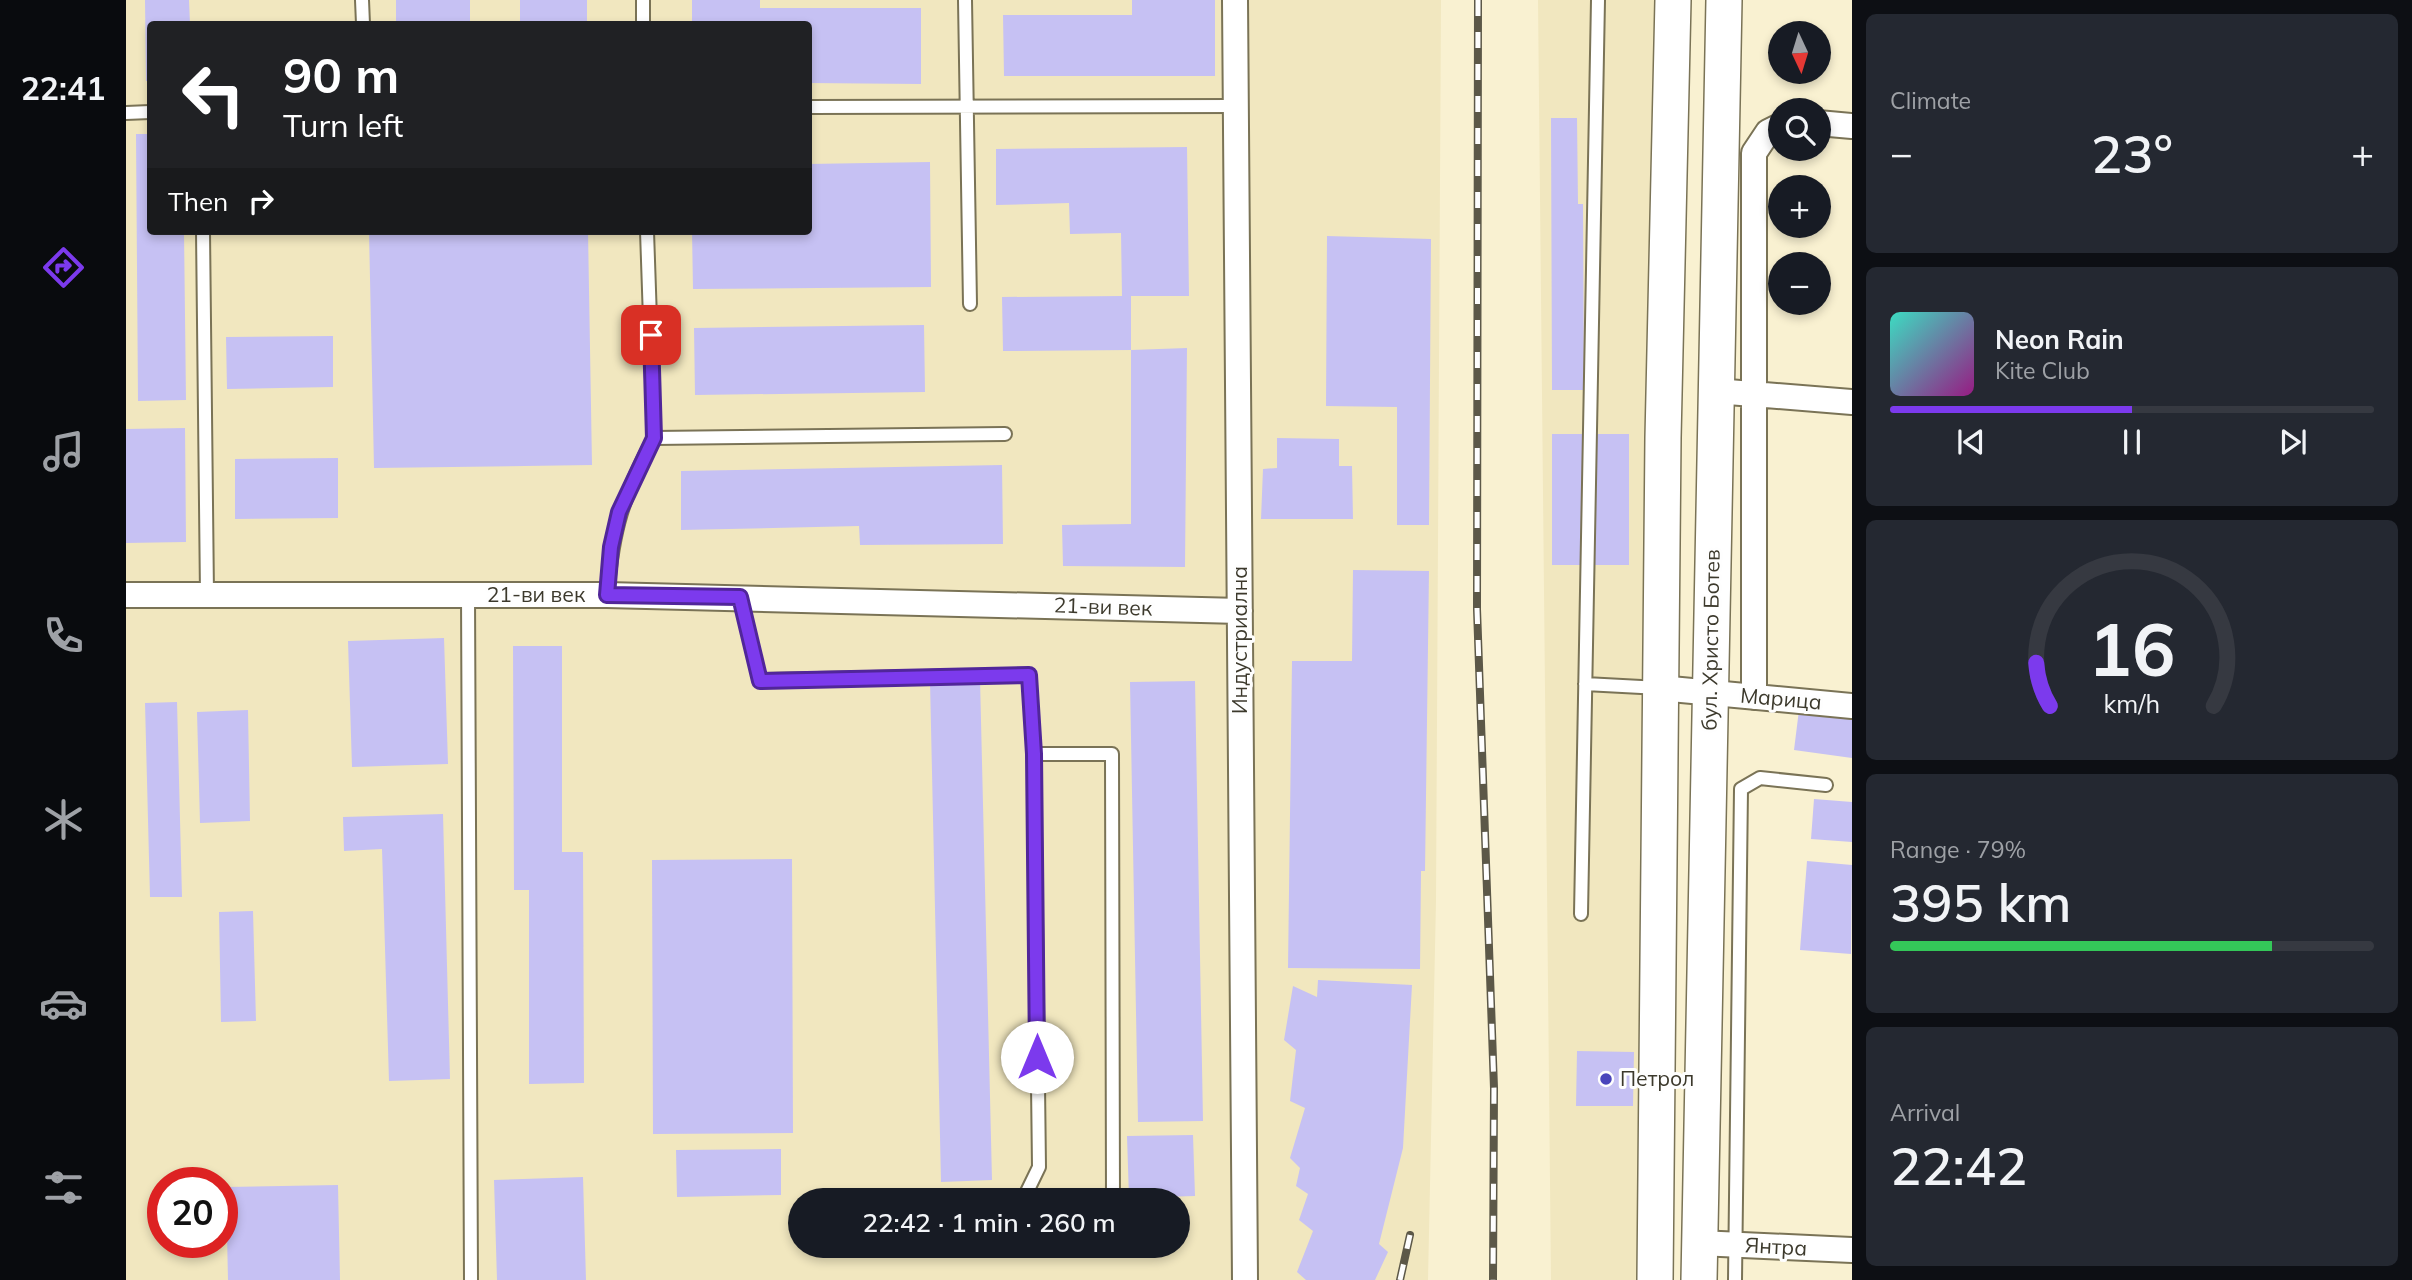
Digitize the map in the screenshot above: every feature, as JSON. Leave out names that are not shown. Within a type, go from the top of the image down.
[{"type":"main road","points":[[1655,1280],[1660,688],[1673,0]]},
{"type":"main road","name":"бул. Христо Ботев","points":[[1699,1280],[1724,0]]},
{"type":"street","name":"Индустриална","points":[[1235,0],[1245,1280]]},
{"type":"street","points":[[1831,124],[1852,126]]},
{"type":"street","points":[[1754,697],[1754,153],[1768,136]]},
{"type":"street","points":[[1717,391],[1852,402]]},
{"type":"street","name":"21-ви век","points":[[126,595],[607,595],[1240,611]]},
{"type":"street","name":"Марица","points":[[1660,688],[1852,706]]},
{"type":"street","name":"Янтра","points":[[1699,1243],[1852,1250]]},
{"type":"lane","points":[[362,0],[363,21]]},
{"type":"lane","points":[[643,0],[643,21]]},
{"type":"lane","points":[[965,0],[970,304]]},
{"type":"lane","points":[[1581,914],[1598,0]]},
{"type":"lane","points":[[812,107],[1236,106]]},
{"type":"lane","points":[[126,113],[147,112]]},
{"type":"lane","points":[[203,235],[207,595]]},
{"type":"lane","points":[[607,595],[611,547],[619,512],[654,438],[647,235]]},
{"type":"lane","points":[[654,438],[1005,434]]},
{"type":"lane","points":[[468,594],[471,1280]]},
{"type":"lane","points":[[740,597],[760,681],[1029,675],[1034,754],[1039,1167],[1029,1188]]},
{"type":"lane","points":[[1585,684],[1660,688]]},
{"type":"lane","points":[[1034,754],[1112,754],[1113,1188]]},
{"type":"lane","points":[[1735,1280],[1741,789],[1760,778],[1826,785]]},
{"type":"shaded area","points":[[126,0],[1441,0],[1436,901],[1428,1280],[126,1280]]},
{"type":"shaded area","points":[[1538,0],[1657,0],[1644,1280],[1551,1280]]},
{"type":"building","points":[[145,0],[189,0],[190,21],[147,21],[146,81]]},
{"type":"building","points":[[396,0],[470,0],[470,21],[396,21]]},
{"type":"building","points":[[520,0],[587,0],[587,21],[520,21]]},
{"type":"building","points":[[692,0],[760,0],[760,8],[921,8],[921,84],[812,83],[812,21],[692,21]]},
{"type":"building","points":[[1132,0],[1215,0],[1215,76],[1004,76],[1003,15],[1132,15]]},
{"type":"building","points":[[1551,118],[1577,118],[1578,204],[1583,204],[1584,390],[1552,390]]},
{"type":"building","points":[[136,134],[147,134],[147,235],[184,235],[186,400],[138,401]]},
{"type":"building","points":[[1187,147],[1189,296],[1131,296],[1131,350],[1003,351],[1002,297],[1122,296],[1121,233],[1070,234],[1069,203],[996,205],[996,149]]},
{"type":"building","points":[[930,162],[931,287],[693,289],[692,235],[812,235],[812,164]]},
{"type":"building","points":[[369,235],[588,235],[592,465],[374,468]]},
{"type":"building","points":[[1327,236],[1431,239],[1429,525],[1397,525],[1397,407],[1326,406]]},
{"type":"building","points":[[924,325],[925,392],[695,395],[694,328]]},
{"type":"building","points":[[333,336],[333,387],[227,389],[226,337]]},
{"type":"building","points":[[1187,348],[1185,567],[1063,566],[1062,525],[1131,524],[1131,350]]},
{"type":"building","points":[[185,428],[186,542],[126,543],[126,429]]},
{"type":"building","points":[[1552,434],[1629,434],[1629,565],[1552,565]]},
{"type":"building","points":[[1277,438],[1339,439],[1339,466],[1352,466],[1353,519],[1261,519],[1263,469],[1277,468]]},
{"type":"building","points":[[338,458],[338,518],[235,519],[235,459]]},
{"type":"building","points":[[1002,465],[1003,544],[860,545],[859,526],[681,530],[681,471]]},
{"type":"building","points":[[1353,570],[1429,571],[1425,871],[1421,871],[1420,969],[1288,968],[1292,661],[1352,661]]},
{"type":"building","points":[[444,638],[448,764],[352,767],[348,641]]},
{"type":"building","points":[[513,646],[562,646],[562,852],[583,852],[584,1083],[529,1084],[529,890],[514,890]]},
{"type":"building","points":[[980,679],[992,1180],[941,1182],[930,681]]},
{"type":"building","points":[[1195,681],[1203,1121],[1138,1122],[1130,682]]},
{"type":"building","points":[[177,702],[182,897],[150,897],[145,703]]},
{"type":"building","points":[[248,710],[250,821],[200,823],[197,712]]},
{"type":"building","points":[[1799,710],[1852,718],[1852,758],[1794,750]]},
{"type":"building","points":[[1814,799],[1852,802],[1852,842],[1811,839]]},
{"type":"building","points":[[443,814],[450,1079],[389,1081],[382,849],[344,851],[343,817]]},
{"type":"building","points":[[792,859],[793,1133],[653,1134],[652,860]]},
{"type":"building","points":[[1807,861],[1852,865],[1851,954],[1800,950]]},
{"type":"building","points":[[253,911],[256,1021],[221,1022],[219,912]]},
{"type":"building","points":[[1318,980],[1412,985],[1403,1148],[1379,1244],[1388,1252],[1375,1280],[1306,1280],[1297,1272],[1313,1231],[1299,1220],[1308,1194],[1296,1186],[1300,1168],[1290,1158],[1305,1108],[1290,1101],[1296,1050],[1284,1040],[1293,986],[1317,997]]},
{"type":"building","points":[[1577,1051],[1634,1052],[1633,1106],[1576,1106]]},
{"type":"building","points":[[1193,1135],[1195,1196],[1190,1196],[1190,1188],[1129,1188],[1127,1136]]},
{"type":"building","points":[[781,1149],[781,1195],[677,1197],[676,1150]]},
{"type":"building","points":[[583,1177],[586,1280],[497,1280],[494,1180]]},
{"type":"building","points":[[338,1185],[340,1280],[228,1280],[228,1258],[238,1258],[238,1187]]},
{"type":"railway","points":[[1478,0],[1477,609],[1494,1088],[1493,1280]]},
{"type":"railway","points":[[1400,1280],[1410,1235]]},
{"type":"place","name":"Петрол","points":[[1606,1079]]},
{"type":"route","points":[[651,335],[654,438],[619,512],[611,547],[607,595],[740,597],[760,681],[1029,675],[1034,754],[1037,1057]]}]
